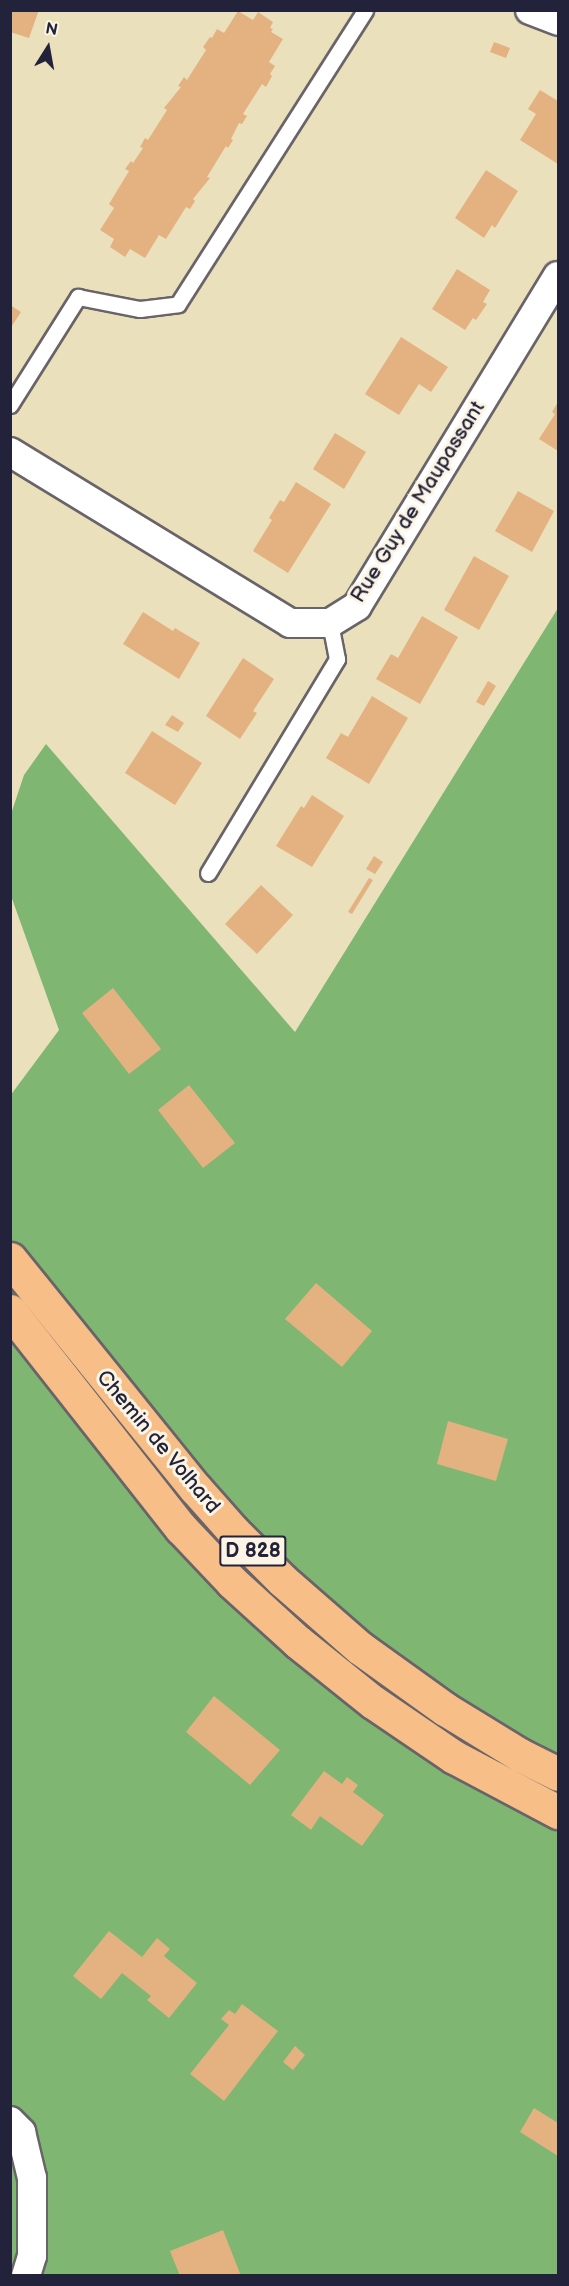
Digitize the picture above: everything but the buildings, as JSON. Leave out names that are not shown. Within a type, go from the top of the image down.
[{"type":"main road","name":"Chemin de Volhard","points":[[10,1258],[195,1488],[233,1531],[282,1580],[360,1648],[435,1702],[520,1755],[558,1773]]},
{"type":"main road","name":"Chemin de Volhard","points":[[10,1311],[182,1528],[232,1582],[298,1642],[373,1702],[454,1757],[558,1812]]},
{"type":"street","points":[[530,10],[558,21]]},
{"type":"street","name":"Rue Guy de Maupassant","points":[[330,623],[357,606],[558,276]]},
{"type":"street","points":[[10,452],[290,623],[330,623]]},
{"type":"street","points":[[10,2121],[21,2132],[32,2178],[32,2256],[26,2276]]},
{"type":"lane","points":[[10,405],[78,297],[140,309],[178,304],[365,10]]},
{"type":"lane","points":[[208,873],[337,659],[330,623]]},
{"type":"green space","points":[[558,608],[558,2275],[11,2275],[10,1096],[59,1030],[10,893],[11,814],[24,775],[46,744],[295,1032]]}]
